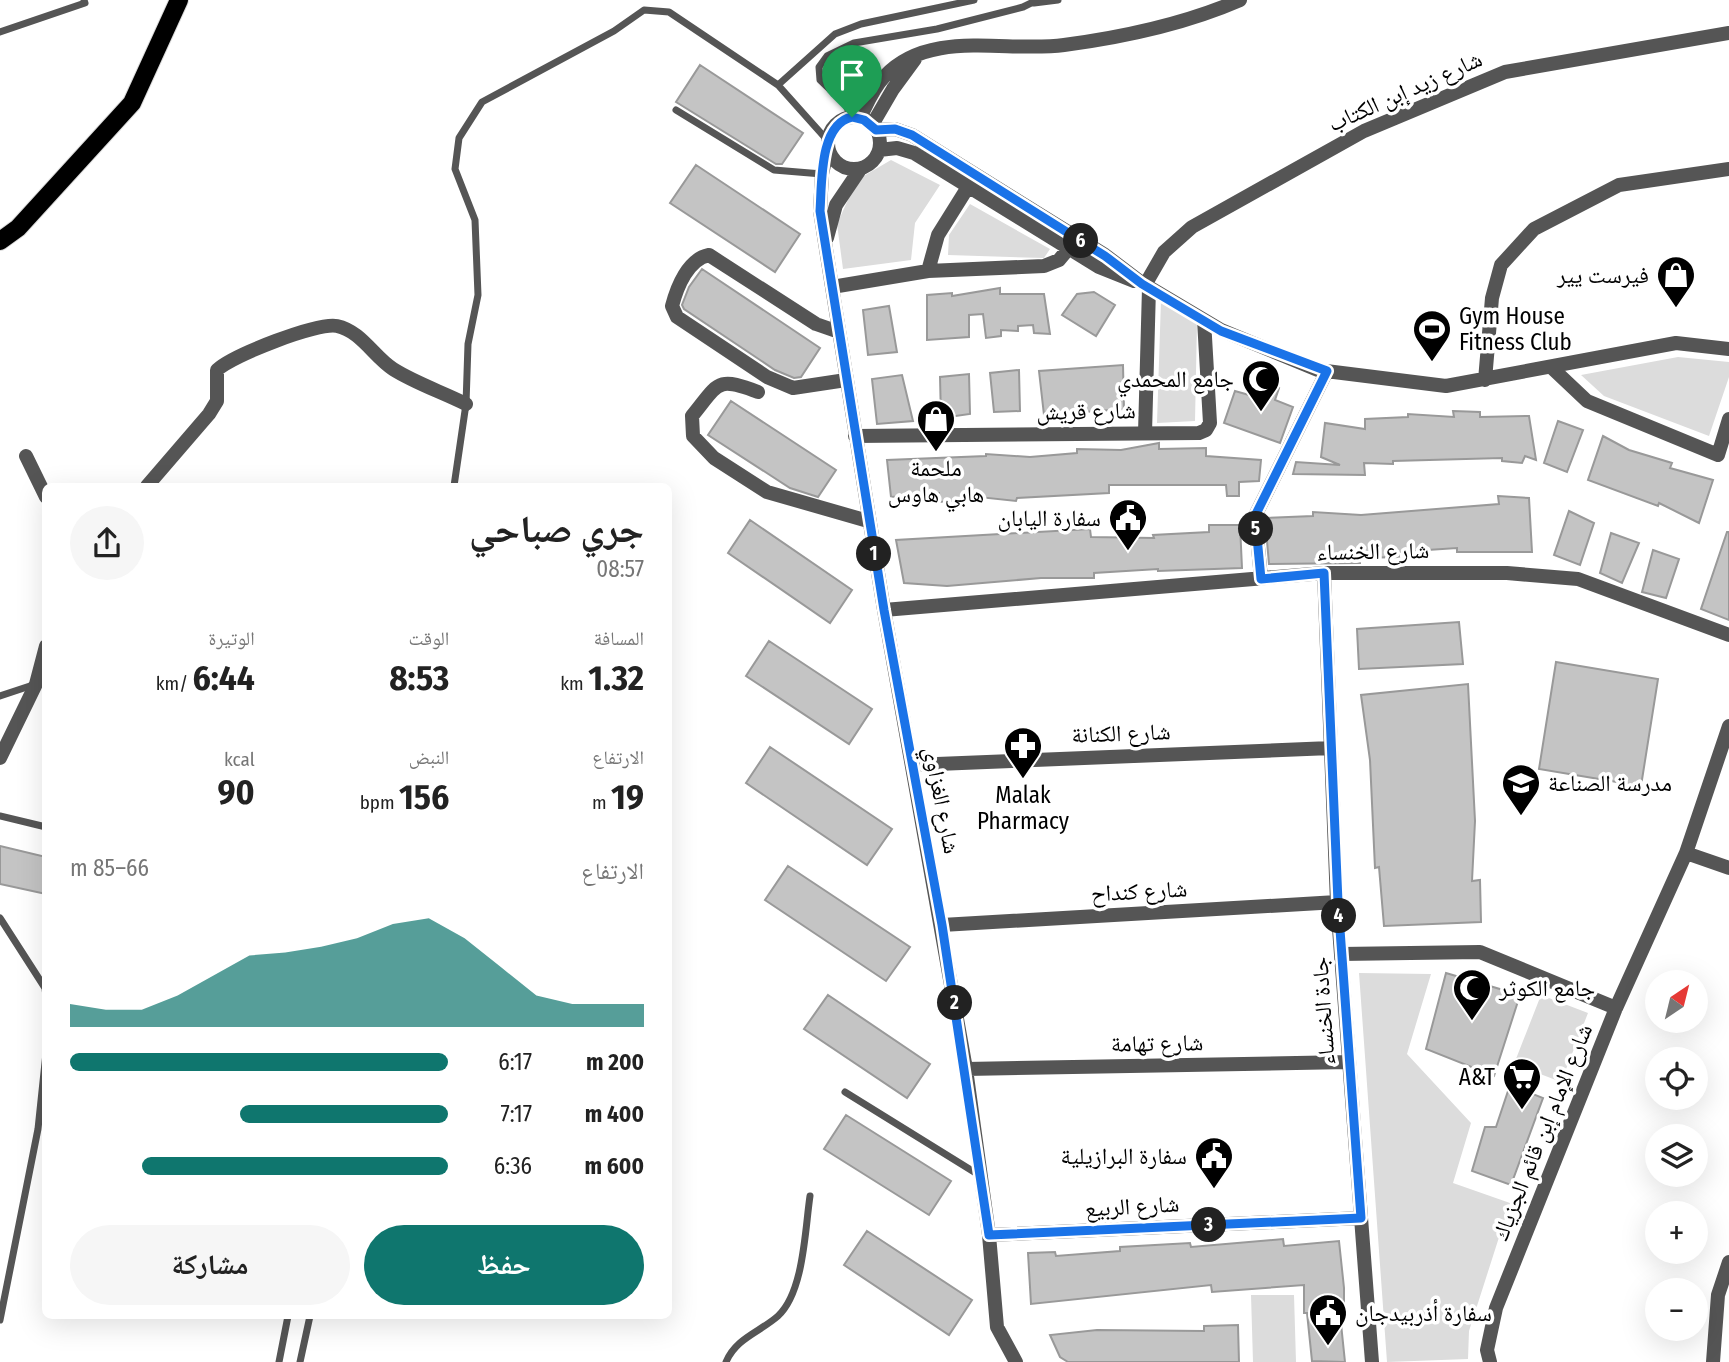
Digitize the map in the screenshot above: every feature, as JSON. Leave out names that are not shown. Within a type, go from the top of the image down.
[{"type":"main road","points":[[0,241],[18,228],[132,103],[179,0]]},
{"type":"street","points":[[865,123],[886,75],[918,55],[968,46],[1061,46],[1134,33],[1207,15],[1240,0]]},
{"type":"street","name":"شارع زيد إبن الكتاب","points":[[1145,285],[1164,252],[1182,234],[1364,131],[1505,72],[1729,33]]},
{"type":"street","points":[[879,150],[872,161],[861,168],[840,165],[828,144],[838,122],[865,123],[912,135],[1221,331],[1327,371],[1446,386],[1676,343],[1729,349]]},
{"type":"street","points":[[865,123],[879,150]]},
{"type":"street","name":"شارع الغزاوي","points":[[828,144],[822,174],[820,211],[846,380],[965,1069],[989,1235],[997,1327],[1016,1362]]},
{"type":"street","points":[[879,150],[897,148],[914,153],[1109,272],[1145,285]]},
{"type":"street","name":"شارع الغزاوي","points":[[826,243],[836,205],[861,168]]},
{"type":"street","points":[[1485,380],[1492,299],[1501,265],[1534,229],[1619,185],[1729,169]]},
{"type":"street","points":[[928,271],[942,226],[968,187]]},
{"type":"street","points":[[832,287],[928,271],[1044,266],[1059,260],[1069,248]]},
{"type":"street","points":[[839,332],[816,324],[709,255],[700,257],[691,265],[672,306],[677,317],[767,377],[793,388],[846,380]]},
{"type":"street","points":[[1145,285],[1145,433]]},
{"type":"street","name":"شارع قريش","points":[[855,436],[1199,433],[1206,430],[1210,423],[1204,320]]},
{"type":"street","points":[[150,483],[209,414],[216,401],[217,370],[228,360],[256,347],[336,326],[355,334],[392,368],[466,404]]},
{"type":"street","points":[[1551,367],[1587,401],[1718,455],[1729,419]]},
{"type":"street","points":[[1261,579],[1255,516],[1327,371]]},
{"type":"street","points":[[758,392],[733,382],[724,382],[715,387],[692,416],[692,436],[714,458],[767,492],[869,521]]},
{"type":"street","points":[[26,456],[42,489]]},
{"type":"street","name":"شارع الخنساء","points":[[884,610],[1324,573],[1507,573],[1578,579],[1729,635]]},
{"type":"street","name":"جادة الخنساء","points":[[1324,573],[1341,954],[1372,1362]]},
{"type":"street","points":[[0,758],[36,684],[42,661]]},
{"type":"street","name":"شارع الإمام إبن قائم الجزياك","points":[[1490,1362],[1487,1350],[1496,1308],[1616,1008],[1686,853],[1729,726]]},
{"type":"street","name":"شارع الكنانة","points":[[912,765],[1331,748]]},
{"type":"street","points":[[1686,853],[1729,868]]},
{"type":"street","name":"شارع كنداح","points":[[942,925],[1338,902]]},
{"type":"street","points":[[1341,954],[1480,952],[1616,1008]]},
{"type":"street","name":"شارع تهامة","points":[[965,1069],[1349,1062]]},
{"type":"street","name":"شارع الربيع","points":[[989,1235],[1361,1218]]},
{"type":"street","points":[[1713,1362],[1718,1295],[1729,1262]]},
{"type":"lane","points":[[0,32],[85,3],[84,0]]},
{"type":"lane","points":[[778,85],[835,34],[861,24],[974,0]]},
{"type":"lane","points":[[865,123],[820,80],[819,67],[827,56],[865,39],[937,29],[1023,3],[1058,0]]},
{"type":"lane","points":[[454,483],[466,404],[468,344],[478,295],[475,220],[455,169],[459,138],[482,102],[614,31],[644,10],[669,12],[778,85],[828,144]]},
{"type":"lane","points":[[676,110],[774,170],[822,174]]},
{"type":"lane","points":[[0,696],[36,684]]},
{"type":"lane","points":[[0,816],[42,826]]},
{"type":"lane","points":[[0,918],[42,983]]},
{"type":"lane","points":[[0,1320],[38,1129],[42,1091]]},
{"type":"lane","points":[[845,1092],[979,1176]]},
{"type":"lane","points":[[726,1362],[730,1351],[755,1329],[779,1315],[796,1289],[810,1196]]},
{"type":"lane","points":[[279,1362],[287,1319]]},
{"type":"lane","points":[[300,1362],[309,1319]]},
{"type":"shaded area","points":[[891,160],[940,185],[915,223],[911,260],[843,269],[837,224],[857,180]]},
{"type":"shaded area","points":[[970,204],[1050,249],[1044,258],[948,255],[949,235]]},
{"type":"shaded area","points":[[1161,300],[1197,323],[1195,421],[1157,423]]},
{"type":"shaded area","points":[[1678,357],[1729,362],[1729,377],[1709,436],[1604,396],[1581,375]]},
{"type":"shaded area","points":[[1359,973],[1431,974],[1407,1054],[1471,1123],[1453,1183],[1510,1203],[1469,1331],[1468,1359],[1387,1362]]},
{"type":"shaded area","points":[[1541,995],[1588,1013],[1561,1082],[1514,1064]]},
{"type":"shaded area","points":[[1251,1295],[1294,1295],[1296,1362],[1253,1362]]},
{"type":"building","points":[[700,65],[803,133],[782,164],[776,164],[676,102]]},
{"type":"building","points":[[696,165],[800,234],[775,272],[670,203]]},
{"type":"building","points":[[702,269],[820,348],[801,377],[794,378],[775,370],[684,309],[682,305],[689,287]]},
{"type":"building","points":[[1000,288],[1000,294],[1044,294],[1050,334],[1034,333],[1033,325],[1018,326],[1018,331],[1001,330],[1001,336],[986,338],[983,314],[969,315],[969,337],[927,340],[927,295],[952,293],[952,296]]},
{"type":"building","points":[[1094,292],[1115,305],[1096,336],[1062,315],[1077,294]]},
{"type":"building","points":[[889,306],[897,352],[868,355],[863,310]]},
{"type":"building","points":[[1123,365],[1124,409],[1044,415],[1039,371]]},
{"type":"building","points":[[1019,370],[1020,411],[994,412],[990,373]]},
{"type":"building","points":[[969,374],[970,414],[941,418],[940,377]]},
{"type":"building","points":[[902,375],[913,421],[877,424],[872,379]]},
{"type":"building","points":[[1255,379],[1279,388],[1275,400],[1293,407],[1280,443],[1224,423],[1235,391],[1249,395]]},
{"type":"building","points":[[731,401],[836,470],[818,497],[790,488],[708,435]]},
{"type":"building","points":[[1453,411],[1480,412],[1480,417],[1529,416],[1536,460],[1525,456],[1522,463],[1502,461],[1502,458],[1393,461],[1393,464],[1364,463],[1365,475],[1293,474],[1296,462],[1340,465],[1321,457],[1325,423],[1365,429],[1365,419],[1408,417],[1408,414],[1454,417]]},
{"type":"building","points":[[1558,421],[1583,430],[1567,472],[1544,463]]},
{"type":"building","points":[[1603,436],[1629,450],[1672,463],[1670,468],[1713,480],[1699,523],[1659,503],[1658,506],[1588,480]]},
{"type":"building","points":[[1159,443],[1159,449],[1206,448],[1206,456],[1261,460],[1259,481],[1239,482],[1239,496],[1227,496],[1226,485],[1109,485],[1109,493],[1017,498],[1016,501],[970,496],[970,499],[940,502],[939,493],[891,497],[887,460],[986,454],[1030,457],[1077,453],[1077,449],[1121,450]]},
{"type":"building","points":[[1498,496],[1529,498],[1532,552],[1457,552],[1457,548],[1398,552],[1399,557],[1360,558],[1360,563],[1269,564],[1265,518],[1313,516],[1313,512],[1361,515],[1499,504]]},
{"type":"building","points":[[1569,511],[1594,523],[1580,565],[1554,555]]},
{"type":"building","points":[[750,520],[852,590],[830,623],[728,553]]},
{"type":"building","points":[[1209,525],[1240,525],[1242,568],[1158,569],[1094,573],[1094,578],[1041,578],[947,586],[904,583],[896,540],[1090,529],[1091,537],[1154,538],[1153,535],[1209,532]]},
{"type":"building","points":[[1729,532],[1729,620],[1701,609]]},
{"type":"building","points":[[1611,533],[1639,543],[1622,583],[1600,573]]},
{"type":"building","points":[[1653,550],[1679,559],[1666,598],[1642,592]]},
{"type":"building","points":[[1459,622],[1463,664],[1359,669],[1357,629]]},
{"type":"building","points":[[769,641],[872,709],[849,744],[746,676]]},
{"type":"building","points":[[1556,662],[1658,679],[1641,786],[1539,769]]},
{"type":"building","points":[[1468,684],[1475,821],[1472,881],[1480,880],[1481,922],[1384,926],[1379,867],[1375,868],[1370,760],[1361,695]]},
{"type":"building","points":[[770,747],[892,829],[867,865],[746,783]]},
{"type":"building","points":[[0,846],[42,856],[42,893],[0,884]]},
{"type":"building","points":[[788,866],[910,947],[886,981],[765,900]]},
{"type":"building","name":"جامع الكوثر","points":[[1446,973],[1520,995],[1494,1076],[1426,1049]]},
{"type":"building","points":[[828,995],[930,1064],[907,1098],[804,1029]]},
{"type":"building","points":[[1510,1085],[1543,1098],[1511,1185],[1472,1171],[1485,1127],[1496,1127]]},
{"type":"building","points":[[846,1115],[951,1181],[929,1215],[824,1149]]},
{"type":"building","points":[[867,1231],[972,1300],[949,1335],[844,1265]]},
{"type":"building","points":[[1283,1239],[1284,1246],[1339,1241],[1344,1288],[1344,1314],[1340,1314],[1345,1362],[1312,1361],[1307,1313],[1304,1313],[1304,1285],[1212,1292],[1211,1285],[1031,1304],[1028,1253],[1055,1252],[1056,1256],[1120,1251],[1120,1247],[1190,1243],[1191,1247]]},
{"type":"building","points":[[1238,1325],[1239,1362],[1068,1362],[1060,1357],[1050,1335],[1097,1330],[1204,1331],[1204,1326]]},
{"type":"place","name":"فيرست يير","points":[[1676,309]]},
{"type":"place","name":"Gym House Fitness Club","points":[[1432,363]]},
{"type":"place","name":"جامع المحمدي","points":[[1261,413]]},
{"type":"place","name":"ملحمة هابي هاوس","points":[[936,453]]},
{"type":"place","name":"سفارة اليابان","points":[[1128,552]]},
{"type":"place","name":"Malak Pharmacy","points":[[1023,780]]},
{"type":"place","name":"مدرسة الصناعة","points":[[1521,817]]},
{"type":"place","name":"جامع الكوثر","points":[[1472,1022]]},
{"type":"place","name":"A&T","points":[[1522,1111]]},
{"type":"place","name":"سفارة البرازيلية","points":[[1214,1190]]},
{"type":"place","name":"سفارة أذربيدجان","points":[[1328,1347]]},
{"type":"route","points":[[852,117],[864,120],[876,130],[895,129],[912,135],[1105,256],[1142,284],[1221,331],[1318,370],[1327,371],[1255,516],[1261,579],[1324,573],[1338,902],[1361,1218],[989,1235],[942,925],[884,610],[820,211],[822,174],[830,133],[838,122],[852,117]]}]
